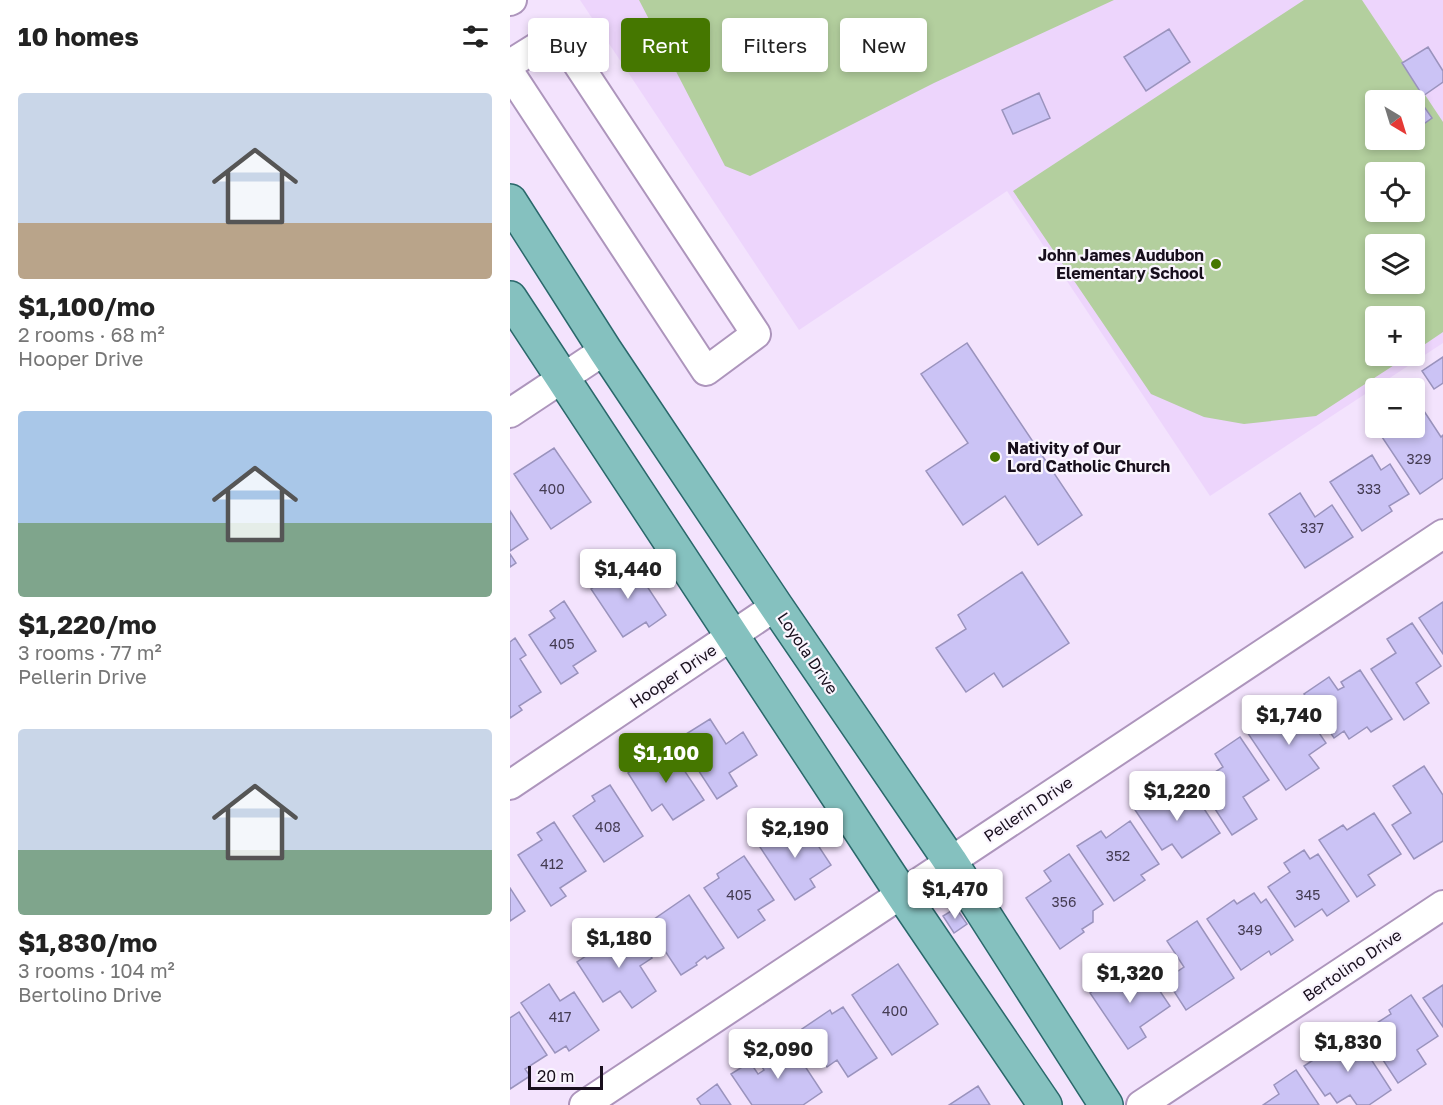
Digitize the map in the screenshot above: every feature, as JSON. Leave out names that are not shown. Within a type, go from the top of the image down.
[{"type":"main road","name":"Loyola Drive","points":[[510,201],[605,350],[950,861],[1106,1105]]},
{"type":"main road","points":[[510,298],[902,894],[1045,1105]]},
{"type":"street","points":[[510,64],[558,34],[756,334],[705,371],[510,73]]},
{"type":"street","points":[[510,413],[605,350]]},
{"type":"street","name":"Pellerin Drive","points":[[584,1105],[1443,534]]},
{"type":"street","name":"Hooper Drive","points":[[510,785],[776,606]]},
{"type":"street","name":"Bertolino Drive","points":[[1141,1105],[1443,905]]},
{"type":"shaded area","name":"John James Audubon Elementary School","points":[[580,0],[1443,0],[1443,343],[1425,355],[1425,306],[1365,306],[1365,366],[1408,366],[1390,378],[1365,378],[1365,394],[1210,496],[1007,191],[799,330],[628,72],[710,72],[710,18],[621,18],[621,62],[609,44],[609,18],[592,18]]},
{"type":"green space","points":[[639,0],[1114,0],[934,83],[750,176],[725,166],[676,72],[710,72],[710,18],[648,18]]},
{"type":"green space","points":[[1304,0],[1362,0],[1422,90],[1365,90],[1365,150],[1425,150],[1425,95],[1443,122],[1443,332],[1425,344],[1425,306],[1365,306],[1365,366],[1393,366],[1374,378],[1365,378],[1365,384],[1316,416],[1244,424],[1204,417],[1151,394],[1013,191]]},
{"type":"building","points":[[1169,29],[1190,62],[1146,91],[1124,57]]},
{"type":"building","points":[[1428,47],[1443,71],[1443,82],[1425,95],[1425,90],[1419,90],[1402,63]]},
{"type":"building","points":[[1039,93],[1050,118],[1013,134],[1002,110]]},
{"type":"building","points":[[1425,108],[1432,118],[1425,123]]},
{"type":"building","name":"Nativity of Our Lord Catholic Church","points":[[967,343],[1082,515],[1038,545],[1005,496],[963,525],[926,471],[968,443],[921,374]]},
{"type":"building","points":[[1443,357],[1443,383],[1434,389],[1422,371]]},
{"type":"building","points":[[1425,413],[1441,437],[1443,435],[1443,478],[1420,494],[1383,438],[1425,438]]},
{"type":"building","points":[[554,448],[591,502],[551,529],[514,474]]},
{"type":"building","points":[[1372,455],[1381,470],[1390,464],[1409,494],[1389,506],[1392,511],[1362,531],[1330,482]]},
{"type":"building","points":[[1300,493],[1315,517],[1332,505],[1353,537],[1305,568],[1269,514]]},
{"type":"building","points":[[510,511],[528,539],[510,551]]},
{"type":"building","points":[[510,554],[516,563],[510,567]]},
{"type":"building","points":[[631,562],[666,615],[649,627],[646,622],[623,637],[591,589]]},
{"type":"building","points":[[1022,572],[1069,643],[1003,687],[994,673],[966,692],[936,648],[966,629],[958,615]]},
{"type":"building","points":[[564,601],[596,651],[573,666],[578,673],[561,684],[529,635],[555,618],[550,611]]},
{"type":"building","points":[[1443,602],[1443,654],[1419,618]]},
{"type":"building","points":[[1412,623],[1441,666],[1416,683],[1429,703],[1404,720],[1371,669],[1396,653],[1387,639]]},
{"type":"building","points":[[515,638],[526,655],[520,659],[541,692],[519,706],[522,710],[510,718],[510,642]]},
{"type":"building","points":[[1360,670],[1392,719],[1371,732],[1367,727],[1349,739],[1344,731],[1334,738],[1304,694],[1329,677],[1338,690],[1344,687],[1341,682]]},
{"type":"building","points":[[1302,708],[1326,743],[1309,755],[1319,768],[1286,790],[1247,732],[1273,715],[1279,724]]},
{"type":"building","points":[[710,719],[726,744],[743,732],[757,755],[729,773],[737,786],[717,799],[678,739]]},
{"type":"building","points":[[1240,737],[1269,780],[1243,797],[1257,819],[1232,835],[1198,783],[1223,767],[1215,754]]},
{"type":"building","points":[[668,746],[704,800],[673,820],[662,804],[652,811],[628,773]]},
{"type":"building","points":[[1424,766],[1443,795],[1443,841],[1414,859],[1392,825],[1411,813],[1393,786]]},
{"type":"building","points":[[610,785],[643,836],[604,862],[573,816],[595,801],[592,796]]},
{"type":"building","points":[[1191,789],[1220,833],[1182,858],[1172,844],[1162,850],[1133,807],[1157,791],[1166,805]]},
{"type":"building","points":[[1374,813],[1401,854],[1368,875],[1375,885],[1357,897],[1319,840],[1343,825],[1347,830]]},
{"type":"building","points":[[1130,821],[1159,864],[1141,875],[1145,880],[1114,901],[1077,846],[1101,831],[1106,838]]},
{"type":"building","points":[[554,822],[586,871],[560,888],[566,896],[551,906],[518,855],[542,840],[537,833]]},
{"type":"building","points":[[804,824],[831,865],[810,879],[815,887],[795,900],[756,841],[772,829],[780,840]]},
{"type":"building","points":[[1304,850],[1310,859],[1318,854],[1349,901],[1327,916],[1322,909],[1295,927],[1268,887],[1290,872],[1284,863]]},
{"type":"building","points":[[1069,854],[1103,904],[1093,911],[1093,922],[1082,929],[1084,932],[1060,949],[1026,898],[1051,881],[1044,871]]},
{"type":"building","points":[[744,856],[774,900],[758,910],[765,920],[738,938],[704,888],[719,878],[717,874]]},
{"type":"building","points":[[510,888],[525,911],[510,921]]},
{"type":"building","points":[[1254,893],[1261,903],[1266,899],[1293,940],[1271,955],[1269,951],[1241,970],[1207,919],[1234,900],[1237,904]]},
{"type":"building","points":[[689,895],[724,948],[707,959],[705,956],[696,963],[697,965],[681,975],[647,924]]},
{"type":"building","points":[[956,908],[967,924],[954,933],[943,916]]},
{"type":"building","points":[[1197,921],[1234,978],[1186,1010],[1166,979],[1184,967],[1167,941]]},
{"type":"building","points":[[631,926],[652,958],[640,966],[656,991],[632,1008],[620,991],[603,1002],[577,962]]},
{"type":"building","points":[[898,964],[938,1024],[892,1055],[852,995]]},
{"type":"building","points":[[1143,966],[1170,1006],[1140,1027],[1146,1037],[1128,1049],[1090,993],[1115,976],[1118,982]]},
{"type":"building","points":[[549,984],[560,1001],[574,992],[599,1030],[569,1051],[566,1046],[555,1053],[521,1003]]},
{"type":"building","points":[[1443,985],[1443,1027],[1423,998]]},
{"type":"building","points":[[1411,995],[1438,1036],[1417,1050],[1426,1064],[1398,1083],[1364,1031],[1391,1014],[1389,1010]]},
{"type":"building","points":[[843,1007],[877,1058],[848,1077],[837,1060],[827,1067],[802,1029],[830,1010],[832,1014]]},
{"type":"building","points":[[519,1012],[547,1055],[525,1069],[530,1076],[510,1089],[510,1018]]},
{"type":"building","points":[[1354,1033],[1391,1090],[1369,1105],[1357,1105],[1350,1095],[1337,1103],[1330,1093],[1325,1096],[1304,1066]]},
{"type":"building","points":[[789,1042],[822,1092],[803,1105],[752,1105],[731,1074],[750,1062],[758,1074],[764,1070],[759,1062]]},
{"type":"building","points":[[1296,1070],[1319,1105],[1263,1105],[1279,1094],[1274,1085]]},
{"type":"building","points":[[717,1084],[731,1105],[701,1105],[697,1099]]},
{"type":"building","points":[[978,1086],[990,1105],[949,1105]]},
{"type":"place","name":"John James Audubon Elementary School","points":[[1216,264]]},
{"type":"place","name":"Nativity of Our Lord Catholic Church","points":[[995,457]]}]
